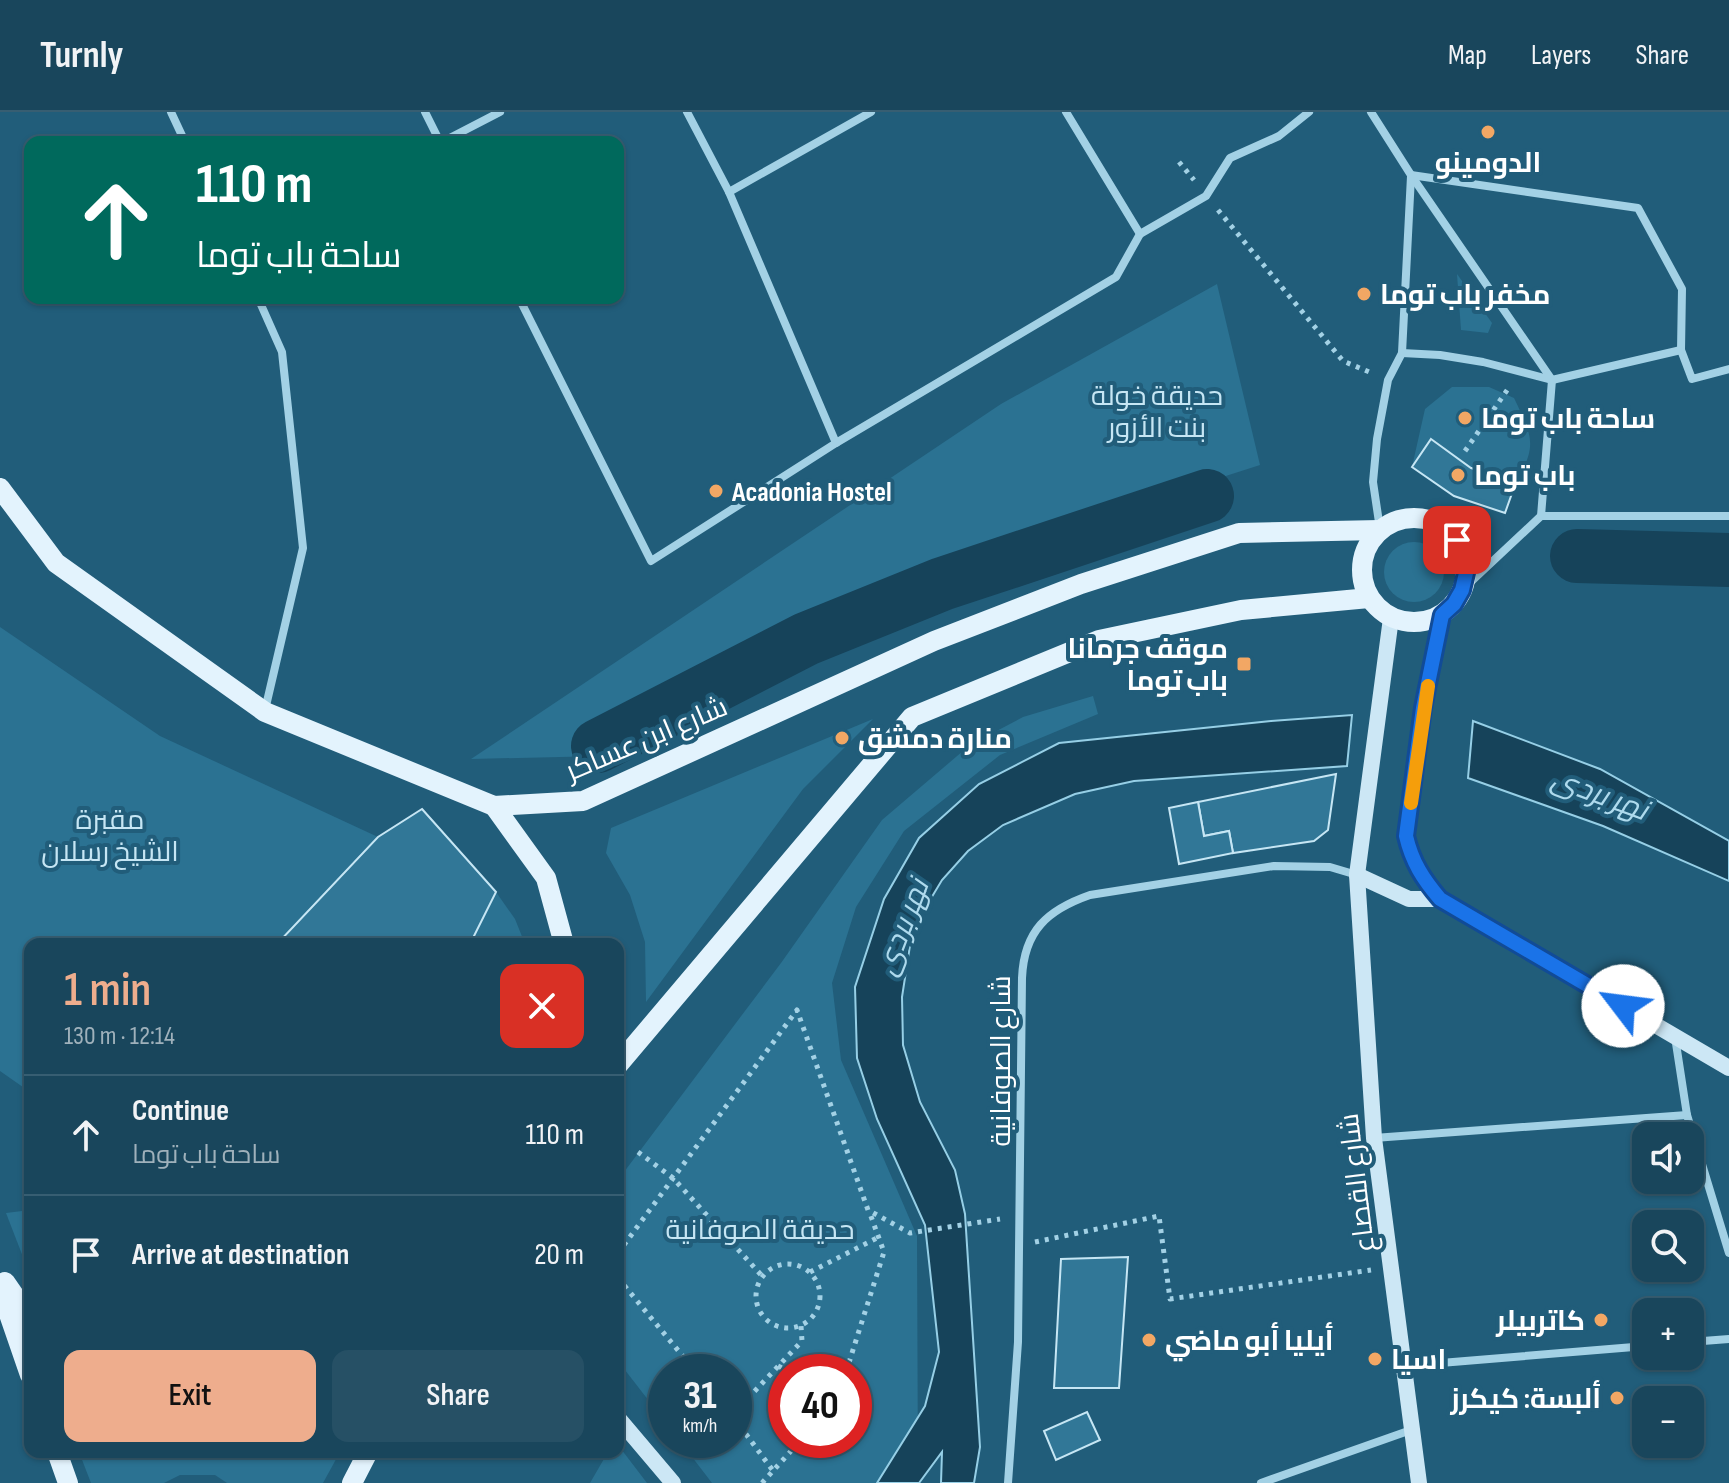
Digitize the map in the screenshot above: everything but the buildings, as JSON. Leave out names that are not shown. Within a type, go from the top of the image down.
[{"type":"main road","name":"شارع ابن عساكر","points":[[0,488],[56,563],[265,712],[494,806],[583,801],[934,641],[1081,584],[1239,533],[1380,530]]},
{"type":"main road","points":[[1412,518],[1430,520],[1445,528],[1457,540],[1464,556],[1466,573],[1462,590],[1454,604],[1442,615],[1418,622],[1391,618],[1378,609],[1363,584],[1361,569],[1364,554],[1380,530],[1396,521],[1412,518]]},
{"type":"main road","points":[[624,1058],[912,717],[1099,640],[1241,610],[1369,598]]},
{"type":"main road","points":[[494,806],[546,878],[562,938]]},
{"type":"main road","points":[[0,1276],[24,1310]]},
{"type":"main road","points":[[0,1288],[24,1358]]},
{"type":"main road","points":[[59,1458],[68,1483]]},
{"type":"main road","points":[[352,1483],[365,1458]]},
{"type":"street","points":[[171,112],[182,136]]},
{"type":"street","points":[[425,112],[438,136]]},
{"type":"street","points":[[453,136],[500,112]]},
{"type":"street","points":[[687,112],[729,192],[836,443]]},
{"type":"street","points":[[729,192],[871,112]]},
{"type":"street","points":[[1066,112],[1140,234]]},
{"type":"street","points":[[522,304],[651,561],[836,443],[1116,277],[1140,234],[1206,196],[1230,158],[1279,136],[1309,112]]},
{"type":"street","points":[[1371,112],[1552,380],[1541,516],[1462,590]]},
{"type":"street","points":[[1411,175],[1638,208],[1682,289],[1681,350],[1692,379],[1729,369]]},
{"type":"street","points":[[1380,530],[1373,482],[1388,380],[1402,353],[1411,175]]},
{"type":"street","points":[[261,304],[282,352],[303,548],[265,712]]},
{"type":"street","points":[[1402,353],[1440,355],[1552,380],[1681,350]]},
{"type":"street","points":[[1541,516],[1729,516]]},
{"type":"street","points":[[1442,615],[1423,708],[1406,836],[1421,876],[1440,899],[1729,1068]]},
{"type":"street","name":"شارع القصاع","points":[[1391,618],[1357,875],[1374,1138],[1419,1483]]},
{"type":"street","name":"شارع الصوفانية","points":[[1008,1483],[1018,1342],[1022,969],[1029,941],[1038,927],[1064,904],[1090,895],[1274,866],[1330,867],[1357,875]]},
{"type":"street","points":[[1357,875],[1409,899],[1440,899]]},
{"type":"street","points":[[1675,1036],[1687,1115],[1729,1253]]},
{"type":"street","points":[[1374,1138],[1687,1115]]},
{"type":"street","points":[[1704,1341],[1729,1339]]},
{"type":"street","points":[[1404,1366],[1632,1347]]},
{"type":"street","points":[[624,1425],[673,1483]]},
{"type":"street","points":[[1261,1483],[1412,1430]]},
{"type":"path","points":[[1179,162],[1343,361],[1388,380]]},
{"type":"path","points":[[1465,451],[1520,371]]},
{"type":"path","points":[[624,1245],[797,1010],[884,1252],[852,1354]]},
{"type":"path","points":[[638,1152],[673,1178],[763,1277]]},
{"type":"path","points":[[868,1210],[910,1233],[1021,1216]]},
{"type":"path","points":[[1020,1246],[1159,1216],[1170,1299],[1392,1267]]},
{"type":"path","points":[[810,1272],[879,1237]]},
{"type":"path","points":[[790,1264],[810,1272],[817,1280],[820,1301],[810,1320],[801,1326],[780,1327],[763,1316],[756,1296],[763,1277],[770,1269],[790,1264]]},
{"type":"path","points":[[624,1285],[681,1354]]},
{"type":"path","points":[[790,1354],[802,1341],[801,1326]]},
{"type":"path","points":[[752,1396],[768,1377]]},
{"type":"path","points":[[752,1441],[774,1472]]},
{"type":"path","points":[[762,1483],[786,1458]]},
{"type":"green space","points":[[1457,274],[1492,323],[1488,333],[1461,330]]},
{"type":"green space","name":"حديقة خولة بنت الأزور","points":[[1217,284],[1260,465],[961,561],[825,616],[602,756],[471,759],[1001,404]]},
{"type":"green space","points":[[1452,387],[1489,387],[1514,398],[1530,440],[1528,459],[1516,482],[1471,468],[1432,440],[1412,467],[1425,409]]},
{"type":"green space","points":[[1414,542],[1426,544],[1435,551],[1442,560],[1442,584],[1435,593],[1426,600],[1414,602],[1402,600],[1393,593],[1386,584],[1384,572],[1386,560],[1393,551],[1402,544]]},
{"type":"green space","name":"مقبرة الشيخ رسلان","points":[[0,627],[160,736],[378,837],[283,938],[24,938],[24,1088],[0,1071]]},
{"type":"green space","name":"حديقة الصوفانية","points":[[1093,696],[1098,714],[1000,755],[904,831],[856,907],[832,983],[841,1060],[917,1236],[918,1483],[712,1483],[693,1458],[752,1458],[752,1354],[648,1354],[648,1400],[624,1369],[624,1172],[781,963],[882,820],[970,745],[1023,717]]},
{"type":"green space","points":[[873,719],[803,789],[646,1002],[645,942],[630,895],[606,853],[611,828]]},
{"type":"green space","points":[[496,892],[515,919],[523,938],[473,938]]},
{"type":"green space","points":[[24,1211],[24,1260],[6,1213]]},
{"type":"green space","points":[[624,1453],[647,1483],[590,1483],[605,1458],[624,1458]]},
{"type":"green space","points":[[81,1458],[337,1458],[323,1483],[227,1483],[215,1475],[180,1475],[164,1483],[91,1483]]},
{"type":"water","name":"نهر بردى","points":[[1352,715],[1347,766],[1134,781],[1075,794],[1003,825],[968,851],[942,880],[911,939],[902,997],[903,1045],[920,1102],[955,1170],[965,1214],[980,1447],[974,1483],[941,1483],[942,1452],[919,1483],[877,1483],[925,1406],[939,1352],[925,1225],[877,1119],[857,1058],[855,987],[884,899],[919,838],[979,784],[1059,743]]},
{"type":"water","name":"نهر بردى","points":[[1473,721],[1600,769],[1729,841],[1729,881],[1603,826],[1468,778]]},
{"type":"waterway","points":[[598,746],[806,639],[942,584],[1207,496]]},
{"type":"waterway","points":[[1577,556],[1729,560]]},
{"type":"slow traffic","points":[[1411,803],[1428,686]]},
{"type":"place","name":"الدومينو","points":[[1488,132]]},
{"type":"place","name":"مخفر باب توما","points":[[1364,294]]},
{"type":"place","name":"ساحة باب توما","points":[[1465,418]]},
{"type":"place","name":"باب توما","points":[[1458,475]]},
{"type":"place","name":"Acadonia Hostel","points":[[716,491]]},
{"type":"place","name":"موقف جرمانا باب توما","points":[[1244,664]]},
{"type":"place","name":"منارة دمشق","points":[[842,738]]},
{"type":"place","name":"كاتربيلر","points":[[1601,1320]]},
{"type":"place","name":"أيليا أبو ماضي","points":[[1149,1340]]},
{"type":"place","name":"اسيا","points":[[1375,1359]]},
{"type":"place","name":"ألبسة: كيكرز","points":[[1617,1398]]},
{"type":"route","points":[[1457,540],[1464,556],[1466,573],[1462,590],[1454,604],[1442,615],[1423,708],[1406,836],[1411,856],[1421,876],[1440,899],[1623,1006]]}]
